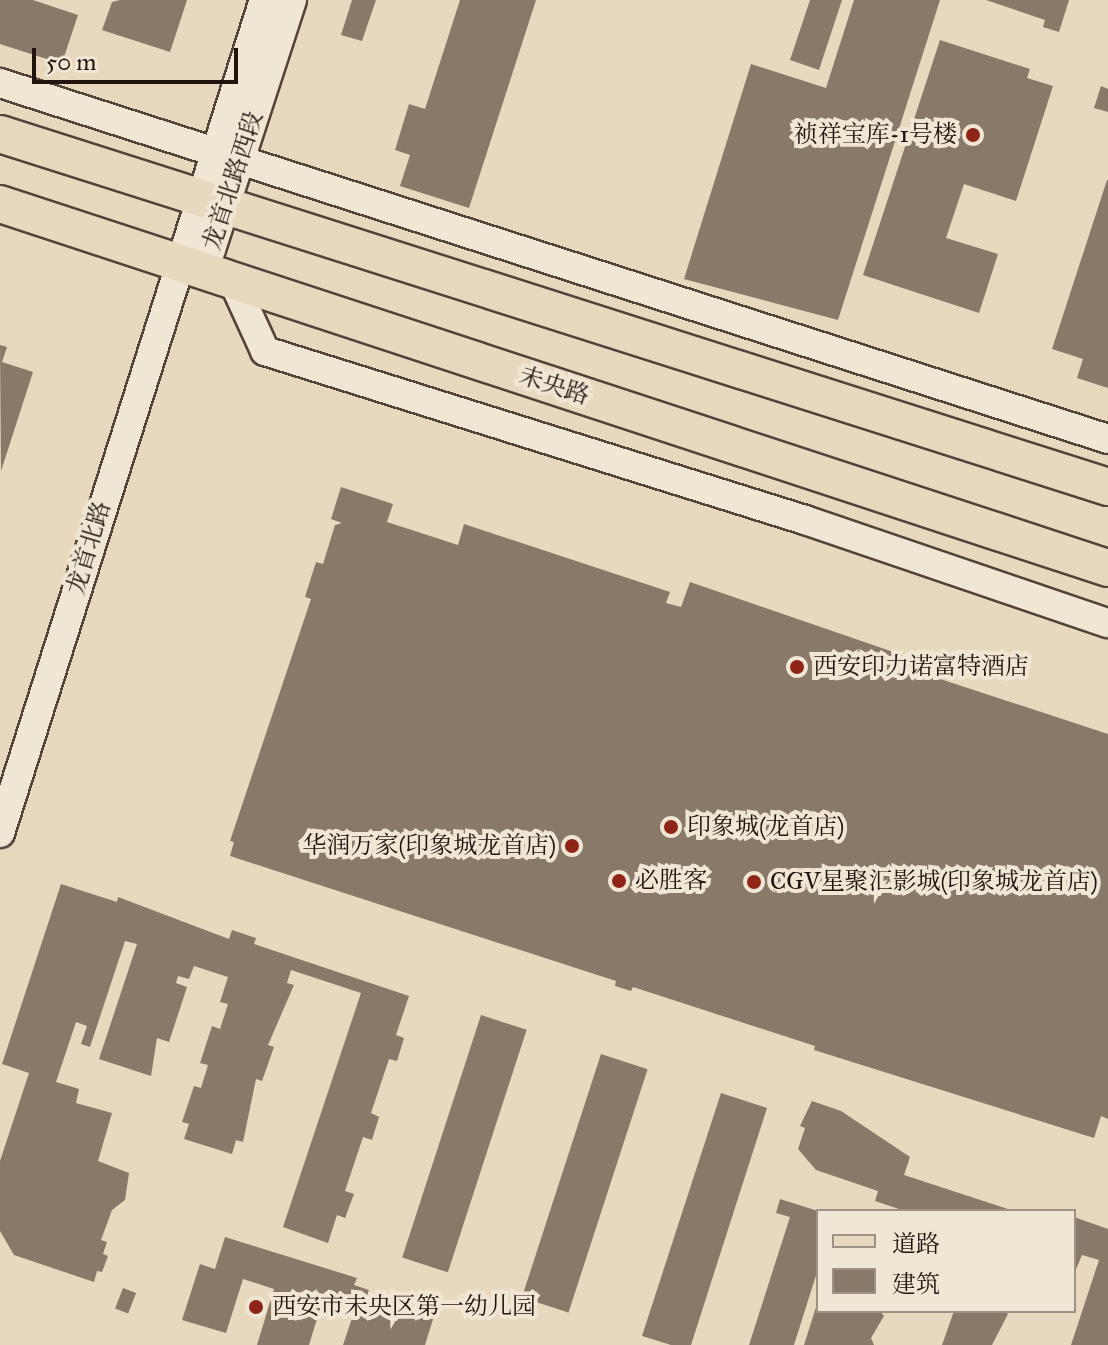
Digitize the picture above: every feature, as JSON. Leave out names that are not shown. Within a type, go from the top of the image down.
[{"type":"main road","points":[[0,134],[1108,487]]},
{"type":"main road","name":"未央路","points":[[0,204],[1108,568]]},
{"type":"street","name":"龙首北路西段","points":[[228,156],[264,0]]},
{"type":"street","name":"龙首北路西段","points":[[205,271],[212,204],[228,156],[292,0]]},
{"type":"street","points":[[0,83],[1108,439]]},
{"type":"street","points":[[205,271],[265,351],[791,516],[1108,623]]},
{"type":"street","name":"龙首北路","points":[[0,833],[205,271]]},
{"type":"building","points":[[0,0],[33,0],[78,15],[63,60],[59,63],[0,44]]},
{"type":"building","points":[[187,0],[170,52],[102,30],[112,2]]},
{"type":"building","points":[[352,0],[376,0],[362,41],[341,35]]},
{"type":"building","points":[[460,0],[536,0],[469,208],[400,186],[410,155],[395,150],[409,104],[425,109]]},
{"type":"building","points":[[810,0],[842,0],[819,70],[790,60]]},
{"type":"building","points":[[854,0],[940,0],[838,320],[684,279],[751,64],[826,88]]},
{"type":"building","points":[[986,0],[1069,0],[1059,32],[1043,27],[1045,20]]},
{"type":"building","name":"祯祥宝库-1号楼","points":[[940,40],[1030,69],[1027,78],[1053,86],[1016,201],[964,184],[946,238],[998,254],[979,313],[863,275]]},
{"type":"building","points":[[1101,86],[1108,89],[1108,112],[1094,108]]},
{"type":"building","points":[[1107,180],[1108,388],[1077,378],[1083,359],[1052,349]]},
{"type":"building","points":[[0,345],[7,347],[2,362],[33,372],[1,471]]},
{"type":"building","name":"印象城(龙首店)","points":[[341,487],[393,504],[387,522],[458,545],[464,524],[670,592],[666,603],[681,607],[690,582],[934,666],[931,676],[1108,734],[1108,1119],[1101,1116],[1094,1138],[814,1050],[815,1046],[633,987],[631,991],[615,986],[616,981],[230,856],[234,842],[230,841],[311,599],[305,597],[316,562],[323,564],[335,525],[342,523],[331,519]]},
{"type":"building","points":[[61,884],[117,902],[118,897],[229,939],[232,930],[256,938],[254,944],[409,996],[396,1035],[404,1038],[397,1061],[389,1059],[371,1113],[379,1117],[372,1140],[363,1137],[345,1191],[354,1194],[345,1218],[337,1215],[328,1243],[283,1227],[361,993],[291,970],[287,983],[294,985],[268,1045],[274,1047],[262,1081],[256,1079],[243,1142],[236,1140],[232,1154],[184,1139],[189,1124],[182,1122],[194,1086],[201,1088],[208,1065],[200,1063],[212,1026],[220,1029],[228,1004],[220,1002],[228,977],[194,966],[189,979],[178,976],[176,983],[187,987],[169,1042],[157,1038],[151,1076],[99,1059],[137,944],[125,941],[90,1047],[81,1044],[87,1026],[76,1022],[56,1082],[79,1089],[76,1103],[112,1113],[98,1161],[129,1173],[125,1200],[112,1210],[101,1240],[107,1242],[103,1254],[108,1256],[102,1272],[97,1271],[94,1282],[14,1255],[0,1231],[0,1161],[29,1073],[2,1064]]},
{"type":"building","points":[[481,1015],[527,1030],[448,1272],[402,1258]]},
{"type":"building","points":[[601,1054],[648,1069],[568,1313],[522,1297]]},
{"type":"building","points":[[721,1093],[767,1108],[691,1345],[671,1345],[642,1336]]},
{"type":"building","points":[[812,1101],[841,1111],[910,1157],[904,1175],[1008,1209],[899,1209],[875,1201],[878,1191],[816,1170],[798,1149],[805,1128],[800,1126]]},
{"type":"building","points":[[780,1199],[816,1210],[816,1275],[794,1345],[749,1345],[790,1217],[776,1213]]},
{"type":"building","points":[[1076,1218],[1108,1229],[1108,1345],[1071,1345],[1099,1260],[1082,1255],[1076,1269]]},
{"type":"building","points":[[225,1237],[357,1278],[354,1285],[369,1290],[363,1308],[391,1316],[395,1303],[434,1316],[425,1345],[343,1345],[356,1306],[324,1296],[309,1345],[257,1345],[274,1289],[243,1279],[226,1333],[182,1320],[200,1264],[215,1269]]},
{"type":"building","points":[[123,1288],[136,1293],[128,1314],[115,1309]]},
{"type":"building","points":[[816,1307],[816,1313],[882,1313],[884,1316],[871,1338],[874,1345],[804,1345]]},
{"type":"building","points":[[953,1313],[1008,1314],[992,1345],[942,1345]]},
{"type":"place","name":"祯祥宝库-1号楼","points":[[973,135]]},
{"type":"place","name":"西安印力诺富特酒店","points":[[797,667]]},
{"type":"place","name":"印象城(龙首店)","points":[[671,827]]},
{"type":"place","name":"华润万家(印象城龙首店)","points":[[572,846]]},
{"type":"place","name":"必胜客","points":[[619,881]]},
{"type":"place","name":"CGV星聚汇影城(印象城龙首店)","points":[[754,882]]},
{"type":"place","name":"西安市未央区第一幼儿园","points":[[256,1307]]}]
